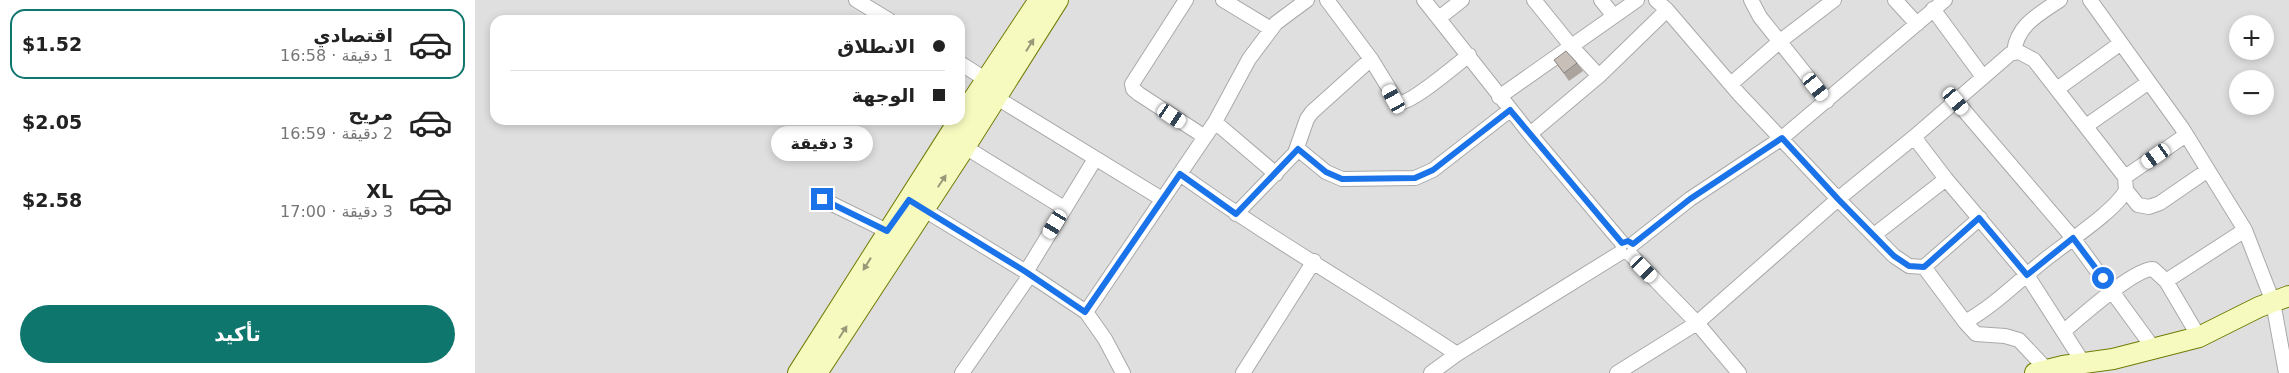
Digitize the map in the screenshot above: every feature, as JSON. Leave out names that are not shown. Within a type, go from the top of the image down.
[{"type":"main road","points":[[965,112],[1039,0]]},
{"type":"main road","points":[[798,373],[887,231],[916,204],[965,148],[1058,0]]},
{"type":"main road","points":[[817,373],[916,204],[957,125]]},
{"type":"main road","points":[[2044,372],[2113,359],[2199,337],[2281,299]]},
{"type":"street","points":[[856,0],[881,15]]},
{"type":"street","points":[[1186,0],[1132,84],[1139,94],[1205,137]]},
{"type":"street","points":[[1223,0],[1271,30]]},
{"type":"street","points":[[1085,312],[1215,122],[1249,59],[1271,30],[1307,0]]},
{"type":"street","points":[[1327,0],[1371,59],[1394,99],[1399,104],[1419,93],[1469,55]]},
{"type":"street","points":[[1424,0],[1469,55],[1499,97],[1627,249],[1697,323],[1739,373]]},
{"type":"street","points":[[1439,18],[1462,0]]},
{"type":"street","points":[[1534,0],[1572,47],[1599,76]]},
{"type":"street","points":[[1601,0],[1613,15]]},
{"type":"street","points":[[1499,97],[1572,47],[1613,15],[1637,0]]},
{"type":"street","points":[[1656,0],[1838,199],[1894,256],[1904,263],[1913,267],[1924,267],[1979,218]]},
{"type":"street","points":[[1751,0],[1760,17],[1827,101]]},
{"type":"street","points":[[1731,84],[1779,42],[1834,0]]},
{"type":"street","points":[[1895,0],[1917,24]]},
{"type":"street","points":[[1431,373],[1457,354],[1627,249],[1690,199],[1782,138],[1945,0]]},
{"type":"street","points":[[1617,373],[1697,323],[1838,199],[2014,52],[2015,39],[2021,30],[2041,12],[2060,0]]},
{"type":"street","points":[[2090,0],[2186,135],[2245,230],[2281,299],[2286,373]]},
{"type":"street","points":[[1933,9],[1983,77]]},
{"type":"street","points":[[1530,134],[1599,76],[1667,10]]},
{"type":"street","points":[[2057,89],[2121,43]]},
{"type":"street","points":[[2014,52],[2026,55],[2034,60],[2086,126],[2126,184],[2137,205],[2154,206],[2208,170]]},
{"type":"street","points":[[1236,214],[1298,149],[1307,119],[1312,112],[1371,59]]},
{"type":"street","points":[[965,66],[985,79]]},
{"type":"street","points":[[2086,126],[2149,82]]},
{"type":"street","points":[[997,98],[1162,199]]},
{"type":"street","points":[[1956,101],[2073,238],[2154,349]]},
{"type":"street","points":[[1298,149],[1326,172],[1342,179],[1415,178],[1433,170],[1510,110]]},
{"type":"street","points":[[1215,122],[1276,174]]},
{"type":"street","points":[[1965,322],[1992,306],[2027,275],[2114,206],[2126,184],[2186,135]]},
{"type":"street","points":[[1914,137],[1946,179],[2027,275],[2065,331],[2084,364]]},
{"type":"street","points":[[965,148],[1065,208]]},
{"type":"street","points":[[962,373],[1028,273],[1095,159]]},
{"type":"street","points":[[1180,174],[1236,214],[1314,261],[1457,354]]},
{"type":"street","points":[[1874,235],[1946,179]]},
{"type":"street","points":[[822,199],[887,231]]},
{"type":"street","points":[[916,204],[1028,273],[1085,312],[1105,339],[1123,373]]},
{"type":"street","points":[[2166,281],[2245,230]]},
{"type":"street","points":[[1243,373],[1314,261]]},
{"type":"street","points":[[1924,267],[1976,334],[2005,336],[2019,340],[2044,372]]},
{"type":"street","points":[[2065,331],[2112,291],[2149,269],[2159,273],[2166,281],[2199,337]]},
{"type":"shaded area","points":[[475,0],[2289,0],[2289,373],[475,373]]},
{"type":"building","points":[[1566,51],[1577,63],[1564,73],[1554,60]]},
{"type":"route","points":[[822,199],[887,231],[909,200],[1026,272],[1085,312],[1180,174],[1236,214],[1298,149],[1311,162],[1337,178],[1349,180],[1415,178],[1433,170],[1510,110],[1622,243],[1628,241],[1633,244],[1690,199],[1782,138],[1894,256],[1909,266],[1924,267],[1979,218],[2027,275],[2073,238],[2103,278]]}]
